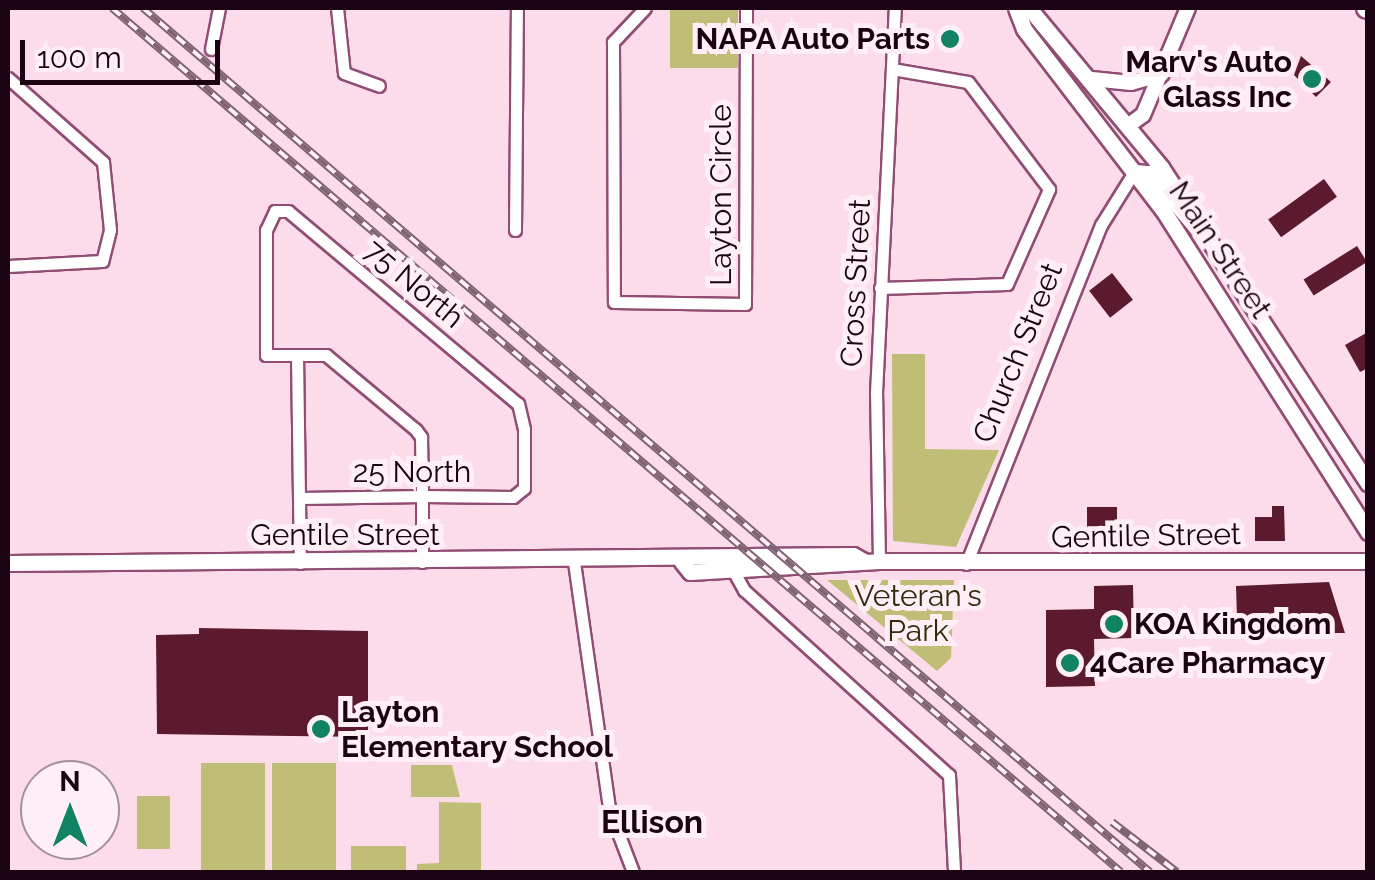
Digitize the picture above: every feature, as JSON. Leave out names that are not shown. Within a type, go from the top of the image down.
[{"type":"main road","name":"Main Street","points":[[1016,8],[1024,29],[1134,172],[1368,532]]},
{"type":"main road","name":"Main Street","points":[[1030,8],[1129,125],[1206,234],[1368,484]]},
{"type":"main road","points":[[1134,172],[1150,172],[1177,213],[1206,234]]},
{"type":"main road","name":"Gentile Street","points":[[8,563],[682,562],[852,555],[872,561]]},
{"type":"main road","name":"Gentile Street","points":[[682,562],[690,572],[734,572],[872,561],[966,564],[1368,560]]},
{"type":"street","points":[[211,49],[219,8]]},
{"type":"street","points":[[337,8],[344,73],[379,86]]},
{"type":"street","points":[[514,230],[517,8]]},
{"type":"street","name":"Layton Circle","points":[[645,8],[613,42],[614,302],[745,304],[746,8]]},
{"type":"street","name":"Cross Street","points":[[872,561],[880,288],[895,8]]},
{"type":"street","points":[[1129,125],[1144,114],[1188,8]]},
{"type":"street","points":[[880,288],[1006,284],[1049,188],[968,82],[892,69]]},
{"type":"street","points":[[1092,80],[1130,84],[1162,74]]},
{"type":"street","points":[[8,78],[103,162],[110,230],[102,262],[8,266]]},
{"type":"street","name":"Church Street","points":[[966,564],[1101,225],[1134,172]]},
{"type":"street","name":"75 North","points":[[297,355],[266,355],[266,230],[276,211],[288,210],[518,404],[522,492]]},
{"type":"street","points":[[300,563],[297,355],[326,355],[420,437],[422,562]]},
{"type":"street","name":"25 North","points":[[300,498],[522,492]]},
{"type":"street","points":[[574,562],[609,808],[634,872]]},
{"type":"street","points":[[734,572],[744,590],[950,775],[954,872]]},
{"type":"green space","points":[[670,8],[738,8],[738,68],[670,68]]},
{"type":"green space","points":[[892,354],[925,354],[925,449],[999,450],[956,547],[893,541]]},
{"type":"green space","name":"Veteran's Park","points":[[827,580],[954,580],[951,658],[937,671]]},
{"type":"green space","points":[[201,763],[265,763],[265,872],[201,872]]},
{"type":"green space","points":[[272,763],[336,763],[336,872],[272,872]]},
{"type":"green space","points":[[411,765],[452,765],[460,797],[411,797]]},
{"type":"green space","points":[[137,796],[170,796],[170,849],[137,849]]},
{"type":"green space","points":[[439,802],[481,803],[481,872],[417,872],[417,864],[439,863]]},
{"type":"green space","points":[[351,846],[406,846],[406,872],[351,872]]},
{"type":"building","name":"Marv's Auto Glass Inc","points":[[1301,56],[1331,82],[1316,97],[1294,75]]},
{"type":"building","points":[[1324,179],[1337,197],[1281,237],[1268,220]]},
{"type":"building","points":[[1357,246],[1367,262],[1314,295],[1304,279]]},
{"type":"building","points":[[1112,273],[1133,300],[1110,318],[1089,291]]},
{"type":"building","points":[[1368,332],[1368,368],[1360,372],[1345,345]]},
{"type":"building","points":[[1272,506],[1284,506],[1285,541],[1255,541],[1255,517],[1272,517]]},
{"type":"building","points":[[1087,507],[1117,507],[1117,538],[1087,538]]},
{"type":"building","points":[[1329,582],[1345,633],[1268,633],[1268,618],[1237,618],[1236,586]]},
{"type":"building","name":"4Care Pharmacy","points":[[1133,585],[1134,638],[1094,639],[1095,686],[1046,687],[1046,610],[1094,609],[1094,586]]},
{"type":"building","name":"Layton Elementary School","points":[[199,628],[368,631],[368,737],[157,734],[156,635],[199,634]]},
{"type":"railway","points":[[112,8],[1121,872]]},
{"type":"railway","points":[[143,8],[1150,872]]},
{"type":"railway","points":[[1112,822],[1177,872]]},
{"type":"place","name":"NAPA Auto Parts","points":[[950,39]]},
{"type":"place","name":"Marv's Auto Glass Inc","points":[[1312,79]]},
{"type":"place","name":"KOA Kingdom","points":[[1114,624]]},
{"type":"place","name":"4Care Pharmacy","points":[[1070,663]]},
{"type":"place","name":"Layton Elementary School","points":[[321,729]]},
{"type":"district","name":"Ellison","points":[[652,822]]}]
